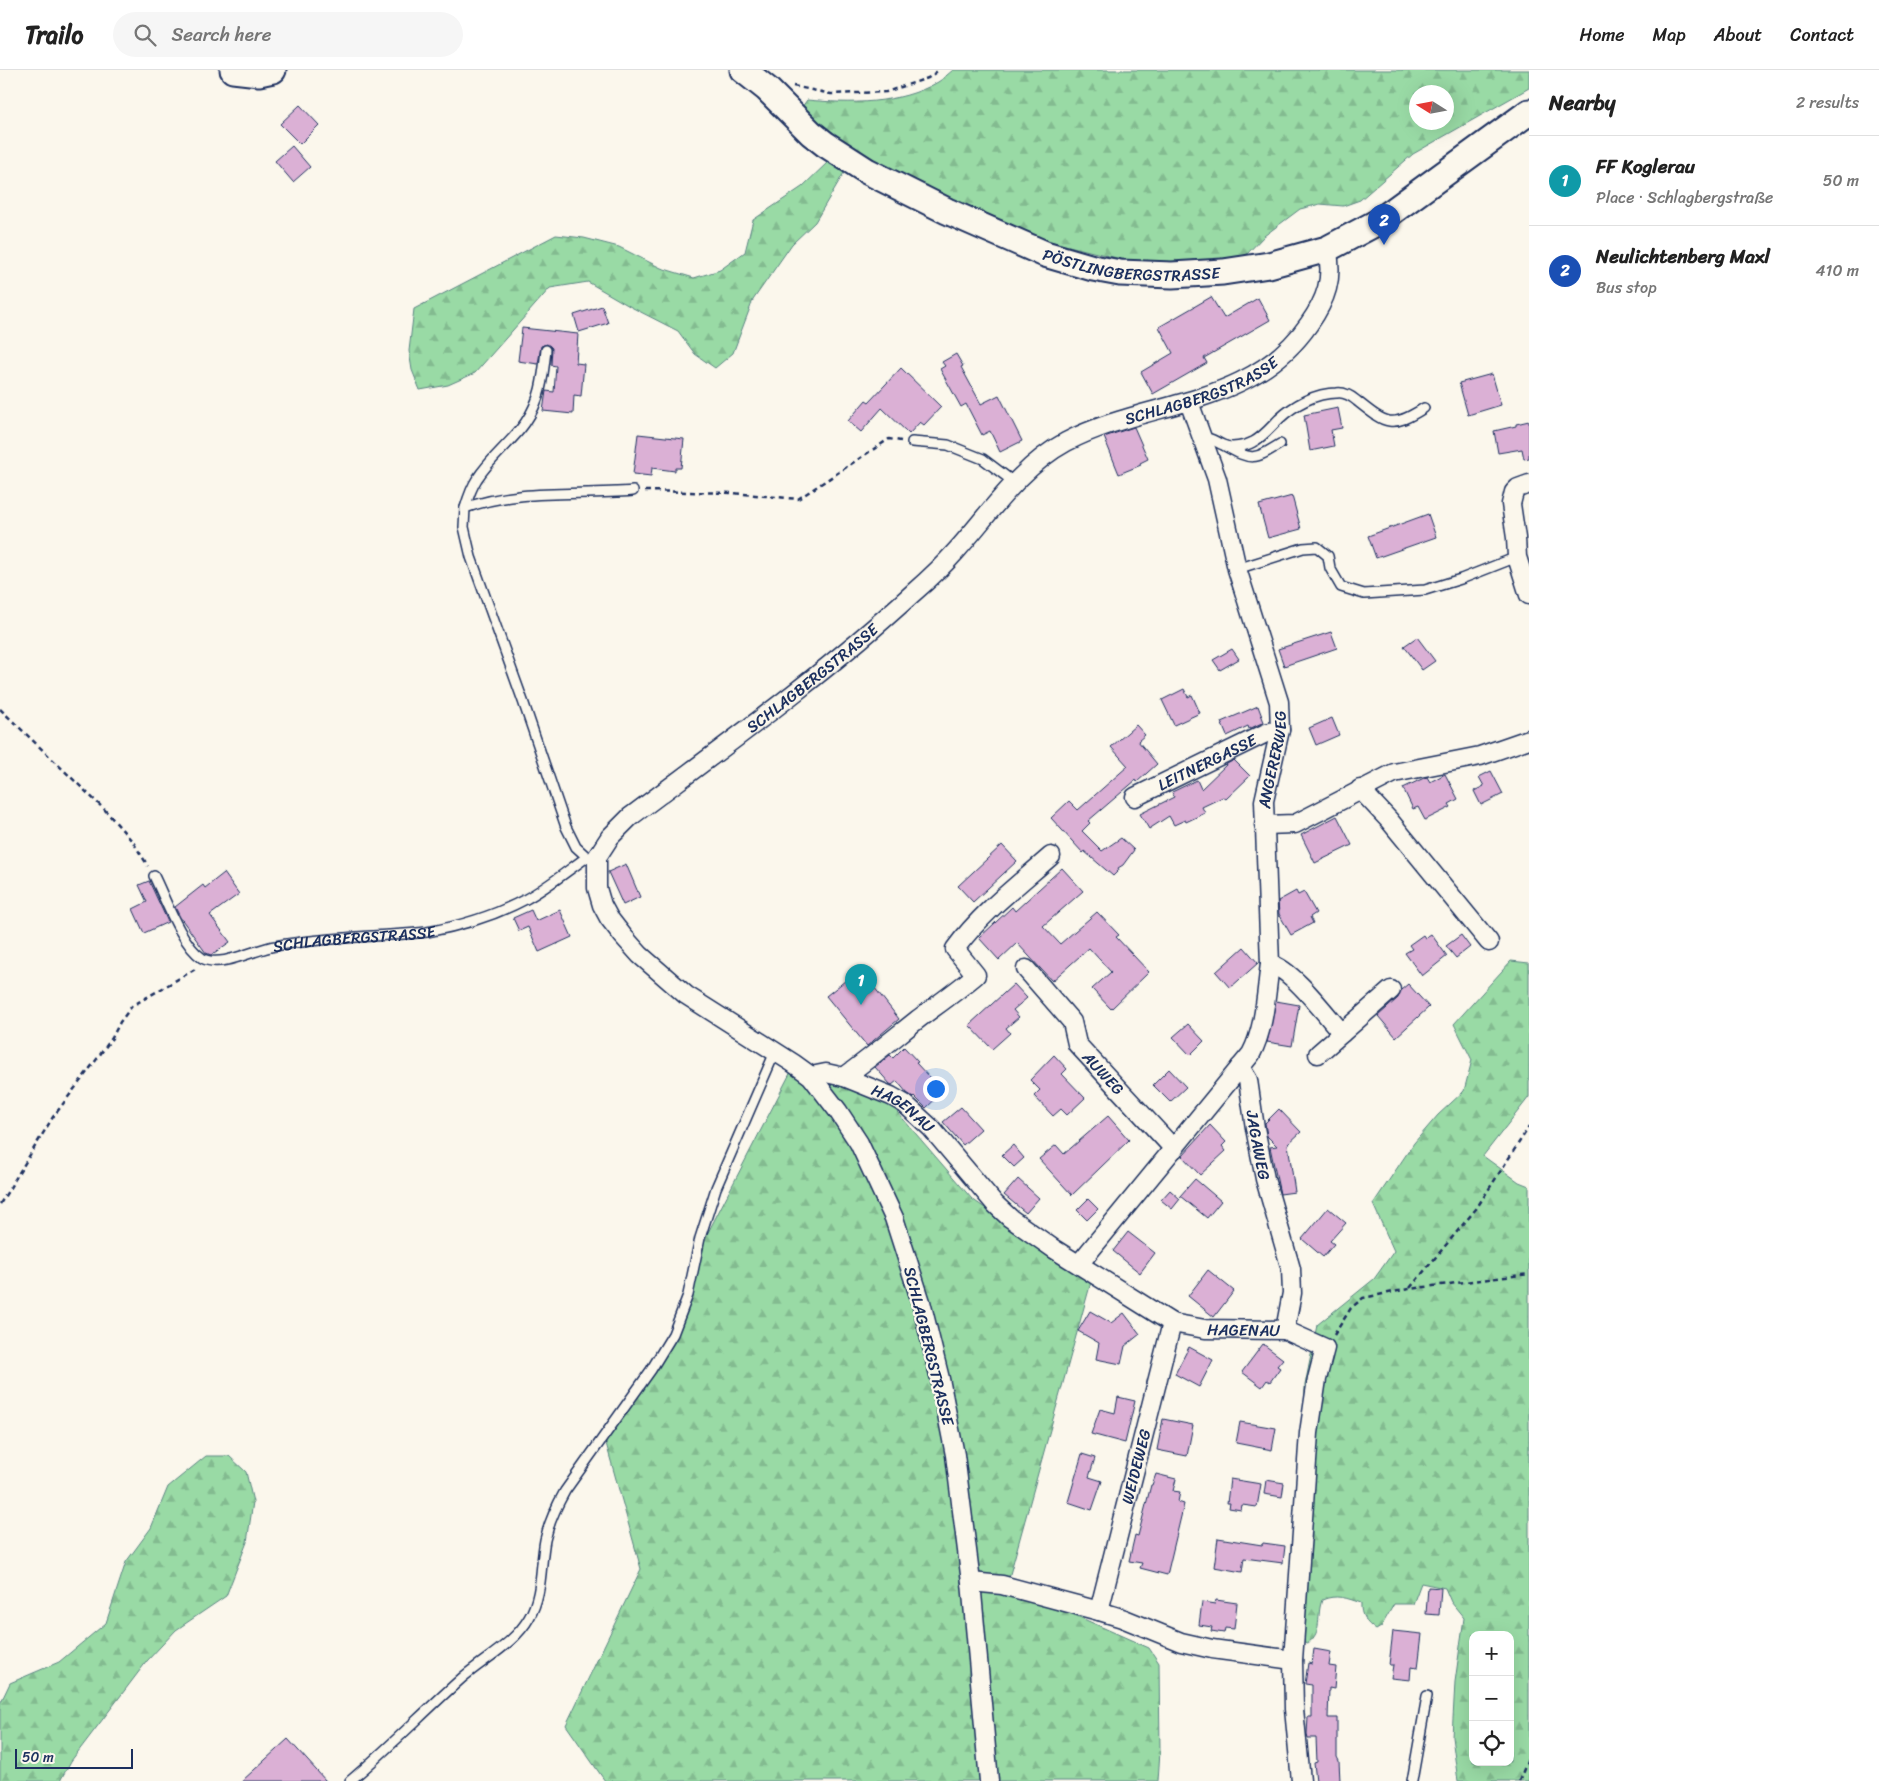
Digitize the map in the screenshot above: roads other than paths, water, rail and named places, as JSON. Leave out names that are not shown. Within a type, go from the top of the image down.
[{"type":"main road","points":[[233,70],[259,73],[273,70]]},
{"type":"main road","name":"PÖSTLINGBERGSTRASSE","points":[[743,70],[767,89],[825,144],[867,171],[947,211],[1045,254],[1093,268],[1120,273],[1172,275],[1223,272],[1269,265],[1328,249],[1378,222],[1529,112]]},
{"type":"street","name":"SCHLAGBERGSTRASSE","points":[[989,1781],[971,1582],[955,1455],[940,1379],[921,1302],[894,1218],[876,1177],[854,1135],[838,1111],[810,1076],[686,995],[623,936],[602,905],[592,857],[630,817],[782,703],[912,595],[956,552],[1015,483],[1048,453],[1087,432],[1189,402],[1245,379],[1276,361],[1293,344],[1320,308],[1326,295],[1331,270],[1328,249]]},
{"type":"street","name":"ANGERERWEG","points":[[1189,402],[1222,497],[1237,569],[1276,688],[1280,714],[1280,730],[1265,790],[1264,825],[1295,824],[1394,773],[1480,756],[1529,739]]},
{"type":"street","points":[[1521,488],[1511,504],[1517,557],[1529,596]]},
{"type":"street","name":"LEITNERGASSE","points":[[1135,797],[1266,732],[1280,730]]},
{"type":"street","points":[[1360,789],[1389,820],[1489,942]]},
{"type":"street","points":[[1079,1264],[1240,1067],[1250,1054],[1258,1037],[1270,964],[1264,825]]},
{"type":"street","points":[[844,1077],[875,1055],[918,1019],[955,994],[976,976],[955,949],[984,915],[1051,856]]},
{"type":"street","points":[[1270,964],[1277,966],[1288,974],[1342,1033]]},
{"type":"street","name":"AUWEG","points":[[1026,969],[1072,1022],[1077,1044],[1174,1149]]},
{"type":"street","points":[[1318,1054],[1391,990]]},
{"type":"street","name":"JAGAWEG","points":[[1240,1067],[1248,1080],[1265,1179],[1291,1269],[1292,1293],[1285,1330]]},
{"type":"street","name":"HAGENAU","points":[[810,1076],[826,1073],[844,1077],[891,1096],[905,1104],[917,1113],[1005,1214],[1030,1234],[1172,1323],[1206,1328],[1285,1330],[1326,1348],[1317,1379],[1309,1433],[1293,1660]]},
{"type":"street","name":"WEIDEWEG","points":[[1099,1611],[1172,1323]]},
{"type":"street","points":[[971,1582],[1002,1585],[1099,1611],[1181,1642],[1212,1649],[1293,1660],[1294,1709],[1301,1781]]},
{"type":"lane","points":[[546,350],[543,382],[532,411],[524,424],[478,478],[465,508],[464,522],[466,537],[484,595],[566,827],[576,847],[592,857]]},
{"type":"lane","points":[[1225,446],[1240,446],[1254,442],[1299,404],[1327,394],[1338,392],[1353,397],[1377,416],[1392,422],[1407,419],[1424,408]]},
{"type":"lane","points":[[1202,439],[1214,440],[1243,456],[1255,458],[1280,444]]},
{"type":"lane","points":[[912,442],[948,445],[983,459],[1015,483]]},
{"type":"lane","points":[[465,508],[482,502],[534,493],[633,491]]},
{"type":"lane","points":[[1237,569],[1303,548],[1317,548],[1328,556],[1330,568],[1342,587],[1364,594],[1388,593],[1426,590],[1517,557]]},
{"type":"lane","name":"SCHLAGBERGSTRASSE","points":[[154,876],[186,939],[201,957],[209,961],[225,960],[274,946],[445,928],[499,911],[525,900],[592,857]]},
{"type":"lane","points":[[350,1781],[463,1678],[508,1642],[530,1618],[539,1588],[544,1542],[554,1510],[565,1491],[651,1370],[673,1334],[688,1295],[700,1238],[716,1188],[775,1052]]},
{"type":"lane","points":[[1412,1781],[1427,1696]]},
{"type":"place","name":"Neulichtenberg Maxl","points":[[1384,245]]},
{"type":"place","name":"FF Koglerau","points":[[861,1005]]}]
